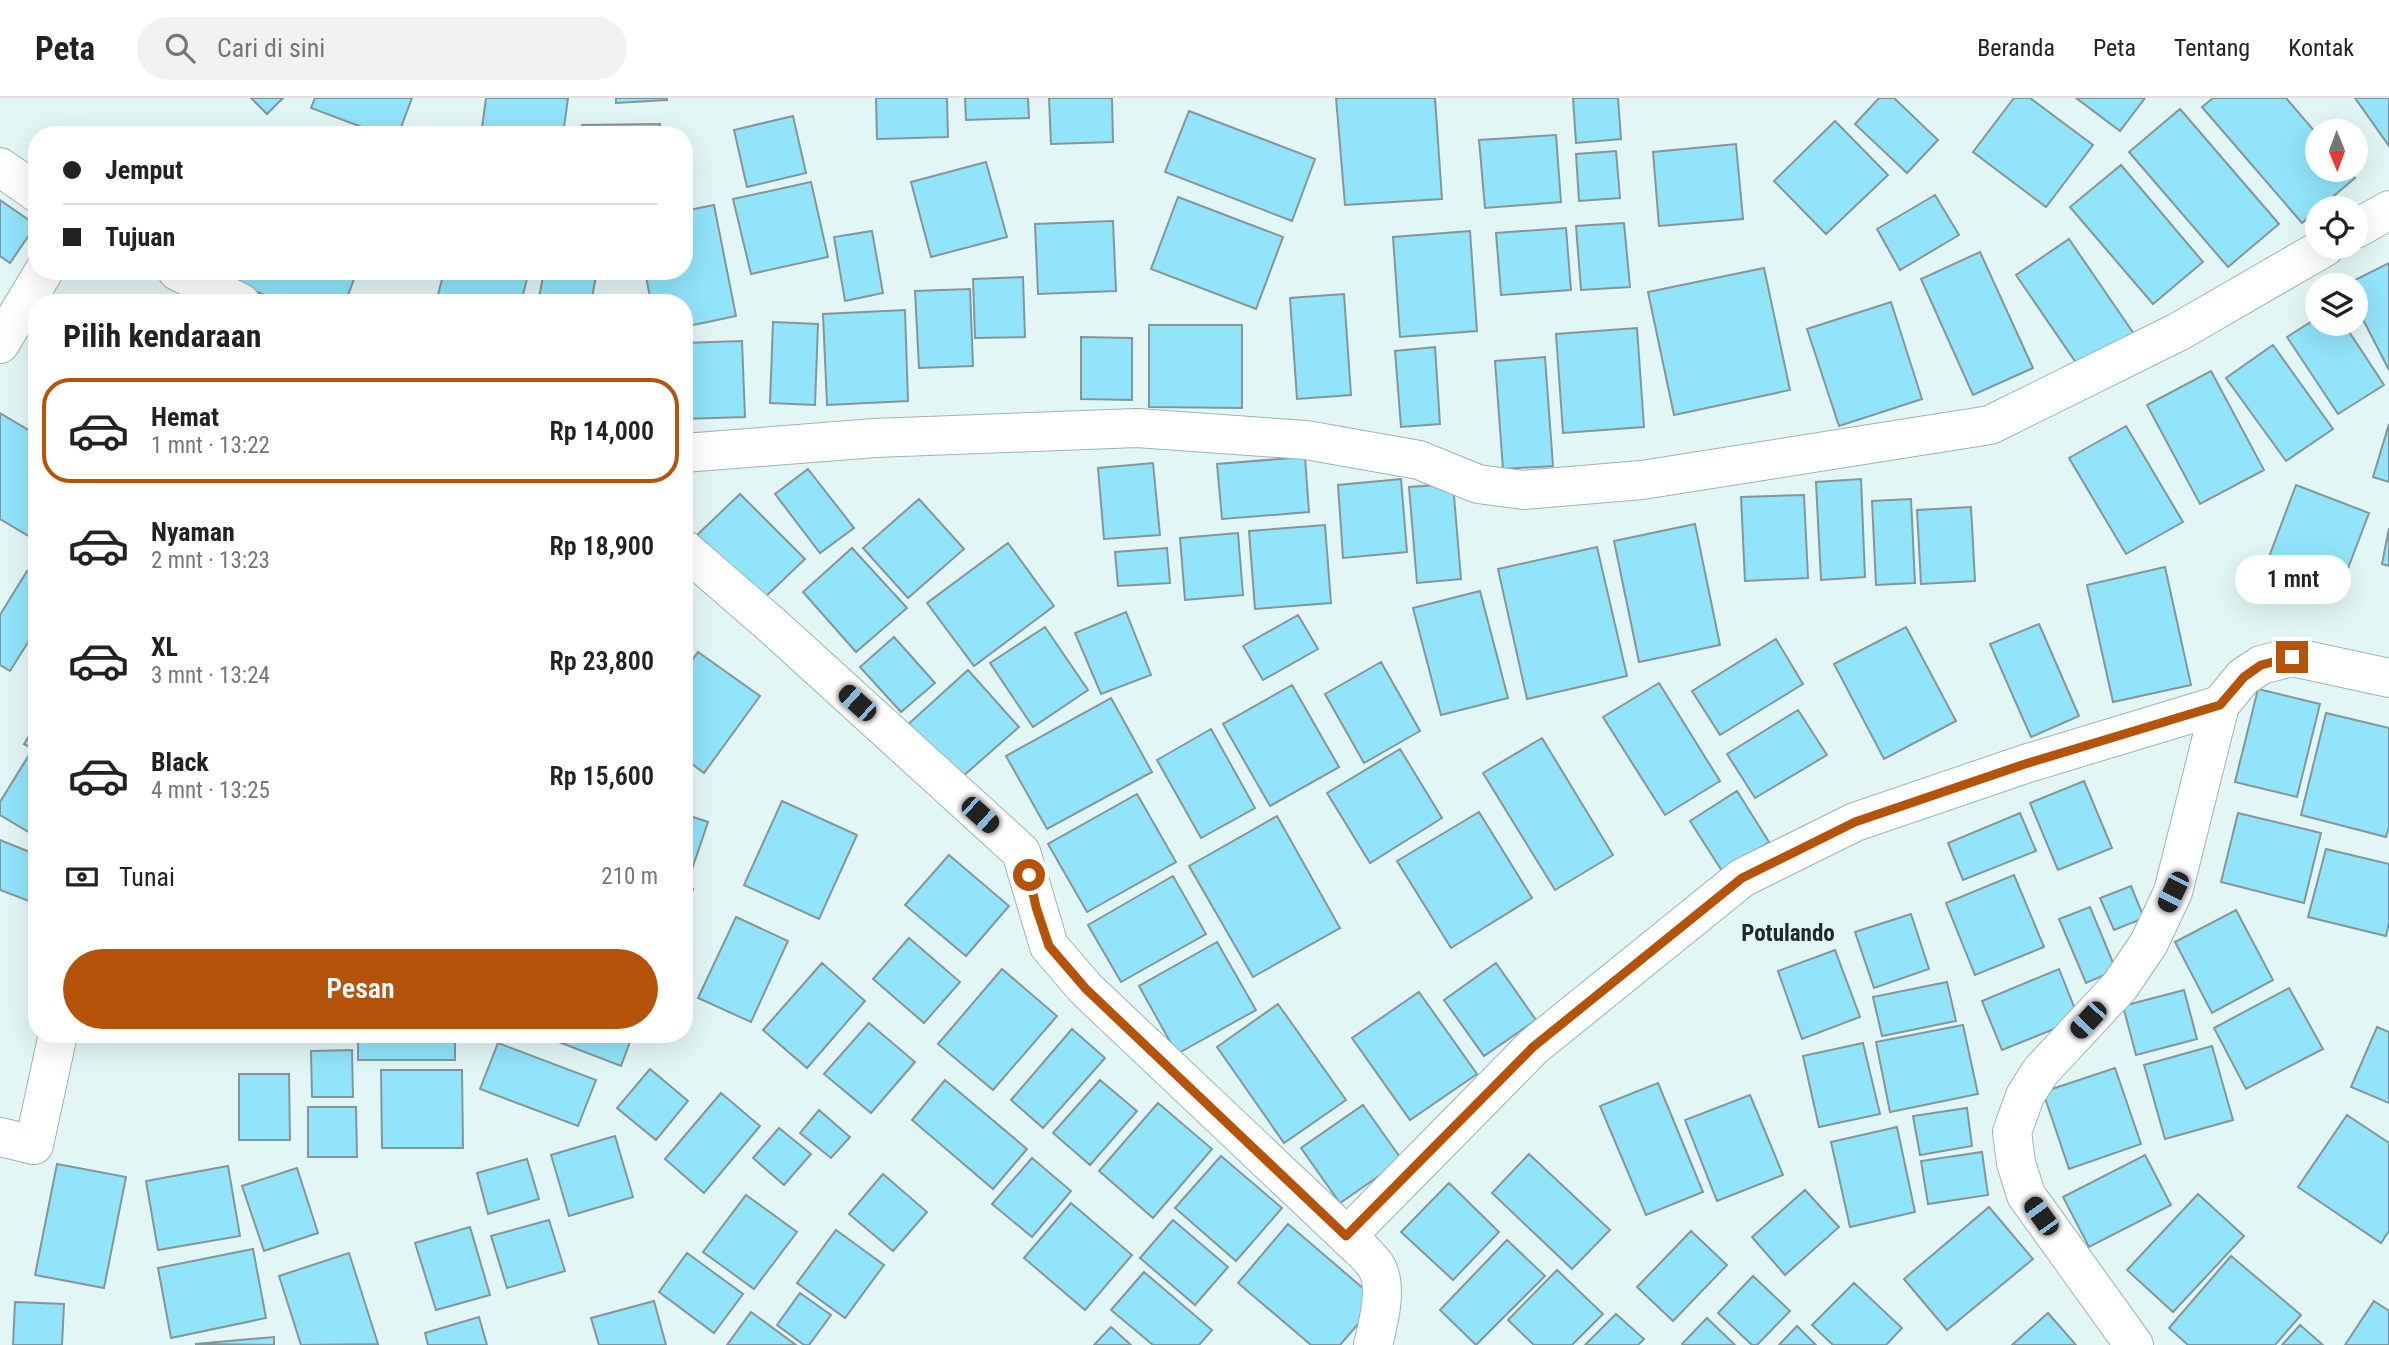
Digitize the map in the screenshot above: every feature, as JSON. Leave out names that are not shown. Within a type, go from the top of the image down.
[{"type":"street","points":[[0,167],[28,187]]},
{"type":"street","points":[[2368,222],[2389,210]]},
{"type":"street","points":[[693,452],[875,438],[1137,428],[1306,440],[1419,460],[1478,484],[1523,490],[1642,480],[1990,425],[2178,332],[2305,259]]},
{"type":"street","points":[[195,280],[223,294]]},
{"type":"street","points":[[0,344],[28,298]]},
{"type":"street","points":[[693,557],[786,637],[1021,852],[1049,946],[1086,989],[1377,1268],[1381,1290],[1380,1318],[1373,1345]]},
{"type":"street","points":[[2134,1345],[2026,1195],[2016,1163],[2012,1132],[2025,1096],[2040,1072],[2120,986],[2148,943],[2173,892],[2220,705],[2244,677],[2261,665],[2292,657],[2389,678]]},
{"type":"street","points":[[1346,1236],[1533,1047],[1742,878],[1855,822],[2025,764],[2220,705]]},
{"type":"street","points":[[0,1137],[34,1145],[56,1043]]},
{"type":"building","points":[[251,98],[283,98],[267,114]]},
{"type":"building","points":[[315,98],[412,98],[401,126],[359,126],[311,108]]},
{"type":"building","points":[[486,98],[568,98],[564,126],[482,126]]},
{"type":"building","points":[[616,98],[667,98],[667,100],[616,103]]},
{"type":"building","points":[[876,98],[947,98],[948,137],[877,139]]},
{"type":"building","points":[[965,98],[1028,98],[1029,118],[966,120]]},
{"type":"building","points":[[1049,98],[1112,98],[1113,142],[1051,144]]},
{"type":"building","points":[[1336,98],[1435,98],[1442,199],[1345,205]]},
{"type":"building","points":[[1573,98],[1618,98],[1621,139],[1576,143]]},
{"type":"building","points":[[1879,98],[1894,98],[1938,140],[1907,173],[1855,124]]},
{"type":"building","points":[[2014,98],[2030,98],[2093,145],[2046,207],[1973,152]]},
{"type":"building","points":[[2076,98],[2145,98],[2120,131]]},
{"type":"building","points":[[2213,98],[2286,98],[2305,120],[2305,182],[2350,182],[2334,196],[2305,196],[2305,220],[2302,223],[2202,107]]},
{"type":"building","points":[[2355,98],[2389,98],[2389,146]]},
{"type":"building","points":[[2180,109],[2279,224],[2228,267],[2129,152]]},
{"type":"building","points":[[1189,111],[1315,159],[1292,221],[1165,172]]},
{"type":"building","points":[[793,116],[806,173],[747,187],[734,130]]},
{"type":"building","points":[[1835,121],[1888,175],[1826,234],[1774,181]]},
{"type":"building","points":[[660,124],[660,126],[582,126]]},
{"type":"building","points":[[1556,135],[1561,202],[1485,208],[1479,140]]},
{"type":"building","points":[[1736,144],[1743,219],[1659,226],[1653,152]]},
{"type":"building","points":[[1616,151],[1620,198],[1579,201],[1576,154]]},
{"type":"building","points":[[986,162],[1007,237],[931,257],[911,182]]},
{"type":"building","points":[[2121,165],[2203,262],[2153,304],[2070,207]]},
{"type":"building","points":[[811,182],[828,257],[751,274],[733,199]]},
{"type":"building","points":[[1935,195],[1959,235],[1900,270],[1877,229]]},
{"type":"building","points":[[1178,197],[1283,237],[1256,309],[1151,269]]},
{"type":"building","points":[[0,200],[28,219],[28,237],[10,263],[0,256]]},
{"type":"building","points":[[714,205],[736,316],[693,325],[693,294],[649,294],[647,280],[693,280],[693,209]]},
{"type":"building","points":[[1113,221],[1116,291],[1038,294],[1035,224]]},
{"type":"building","points":[[1624,223],[1630,287],[1581,290],[1576,226]]},
{"type":"building","points":[[1566,228],[1571,290],[1501,295],[1496,233]]},
{"type":"building","points":[[872,231],[883,293],[845,301],[834,237]]},
{"type":"building","points":[[1470,231],[1477,331],[1400,337],[1393,237]]},
{"type":"building","points":[[2069,239],[2134,334],[2081,370],[2016,275]]},
{"type":"building","points":[[1980,252],[2033,368],[1973,395],[1921,279]]},
{"type":"building","points":[[2389,263],[2389,370],[2368,329],[2368,274]]},
{"type":"building","points":[[1764,268],[1790,390],[1674,415],[1648,292]]},
{"type":"building","points":[[1023,277],[1025,337],[975,338],[973,279]]},
{"type":"building","points":[[354,280],[348,294],[262,294],[229,281]]},
{"type":"building","points":[[442,280],[527,280],[523,294],[438,294]]},
{"type":"building","points":[[542,280],[595,280],[593,294],[540,294]]},
{"type":"building","points":[[970,289],[973,366],[919,368],[915,291]]},
{"type":"building","points":[[1344,294],[1351,395],[1297,399],[1290,298]]},
{"type":"building","points":[[1891,302],[1922,399],[1839,426],[1807,329]]},
{"type":"building","points":[[905,310],[908,401],[827,405],[823,314]]},
{"type":"building","points":[[773,322],[818,324],[815,405],[770,403]]},
{"type":"building","points":[[1149,325],[1242,325],[1242,408],[1149,407]]},
{"type":"building","points":[[2305,326],[2305,336],[2352,336],[2384,385],[2338,414],[2287,337]]},
{"type":"building","points":[[1637,328],[1644,427],[1563,433],[1556,334]]},
{"type":"building","points":[[1081,337],[1132,338],[1132,400],[1081,399]]},
{"type":"building","points":[[742,341],[745,417],[693,419],[693,343]]},
{"type":"building","points":[[2273,345],[2333,429],[2286,461],[2226,378]]},
{"type":"building","points":[[1435,347],[1440,424],[1401,427],[1395,351]]},
{"type":"building","points":[[1545,357],[1553,466],[1503,469],[1495,361]]},
{"type":"building","points":[[2211,371],[2264,470],[2200,504],[2147,405]]},
{"type":"building","points":[[0,413],[28,430],[28,536],[0,519]]},
{"type":"building","points":[[2389,424],[2389,482],[2373,477]]},
{"type":"building","points":[[2126,426],[2183,522],[2126,554],[2069,458]]},
{"type":"building","points":[[1305,457],[1309,512],[1222,519],[1217,464]]},
{"type":"building","points":[[1153,463],[1160,535],[1104,539],[1098,468]]},
{"type":"building","points":[[808,469],[854,528],[820,553],[775,494]]},
{"type":"building","points":[[1401,479],[1407,552],[1343,558],[1338,485]]},
{"type":"building","points":[[1861,479],[1865,577],[1821,580],[1816,482]]},
{"type":"building","points":[[1453,484],[1461,579],[1417,583],[1409,487]]},
{"type":"building","points":[[2296,485],[2369,513],[2339,592],[2266,565]]},
{"type":"building","points":[[740,494],[805,559],[761,601],[697,535]]},
{"type":"building","points":[[1804,495],[1808,578],[1745,581],[1741,497]]},
{"type":"building","points":[[919,499],[964,549],[908,598],[863,548]]},
{"type":"building","points":[[1911,499],[1915,583],[1876,585],[1872,501]]},
{"type":"building","points":[[1971,507],[1975,581],[1921,584],[1917,510]]},
{"type":"building","points":[[1695,524],[1720,645],[1639,662],[1614,541]]},
{"type":"building","points":[[1325,525],[1331,603],[1255,609],[1249,531]]},
{"type":"building","points":[[2389,528],[2389,566],[2382,564]]},
{"type":"building","points":[[1238,533],[1243,595],[1185,600],[1180,538]]},
{"type":"building","points":[[1008,543],[1054,606],[974,666],[927,603]]},
{"type":"building","points":[[1597,547],[1627,676],[1527,699],[1498,569]]},
{"type":"building","points":[[852,548],[907,608],[856,652],[803,592]]},
{"type":"building","points":[[1167,548],[1170,583],[1118,586],[1115,552]]},
{"type":"building","points":[[2165,567],[2191,685],[2113,702],[2087,585]]},
{"type":"building","points":[[28,572],[28,642],[10,671],[0,665],[0,615]]},
{"type":"building","points":[[1480,591],[1508,698],[1441,715],[1413,608]]},
{"type":"building","points":[[1126,612],[1151,675],[1101,694],[1075,633]]},
{"type":"building","points":[[1298,615],[1318,649],[1263,680],[1243,646]]},
{"type":"building","points":[[2039,624],[2079,716],[2031,737],[1990,644]]},
{"type":"building","points":[[1045,627],[1088,690],[1033,727],[990,663]]},
{"type":"building","points":[[1906,627],[1956,721],[1884,759],[1834,664]]},
{"type":"building","points":[[894,637],[935,683],[901,712],[860,667]]},
{"type":"building","points":[[1776,639],[1803,684],[1720,735],[1692,691]]},
{"type":"building","points":[[698,652],[760,696],[704,773],[693,765],[693,659]]},
{"type":"building","points":[[1381,662],[1420,731],[1364,763],[1325,694]]},
{"type":"building","points":[[968,670],[1019,727],[954,784],[904,728]]},
{"type":"building","points":[[1659,683],[1720,781],[1665,815],[1603,717]]},
{"type":"building","points":[[1292,685],[1339,767],[1270,806],[1223,724]]},
{"type":"building","points":[[2258,689],[2320,704],[2297,797],[2235,782]]},
{"type":"building","points":[[1111,698],[1152,772],[1047,829],[1006,756]]},
{"type":"building","points":[[1798,710],[1827,755],[1755,798],[1727,754]]},
{"type":"building","points":[[2326,713],[2389,728],[2389,827],[2386,837],[2301,815]]},
{"type":"building","points":[[1211,729],[1255,808],[1201,838],[1157,760]]},
{"type":"building","points":[[1542,738],[1613,855],[1555,890],[1483,773]]},
{"type":"building","points":[[1400,749],[1442,818],[1370,863],[1327,793]]},
{"type":"building","points":[[28,757],[28,832],[0,815],[0,802]]},
{"type":"building","points":[[2084,781],[2112,848],[2058,870],[2030,803]]},
{"type":"building","points":[[1737,791],[1769,842],[1722,871],[1690,821]]},
{"type":"building","points":[[1137,794],[1176,862],[1087,912],[1048,844]]},
{"type":"building","points":[[782,801],[857,835],[819,919],[744,885]]},
{"type":"building","points":[[1479,812],[1532,898],[1451,948],[1397,861]]},
{"type":"building","points":[[2020,813],[2036,851],[1963,880],[1948,843]]},
{"type":"building","points":[[2238,813],[2321,833],[2304,903],[2221,882]]},
{"type":"building","points":[[1277,816],[1340,928],[1253,977],[1189,866]]},
{"type":"building","points":[[693,817],[708,822],[693,866]]},
{"type":"building","points":[[0,840],[28,851],[28,901],[0,890]]},
{"type":"building","points":[[2326,849],[2389,864],[2389,923],[2386,936],[2308,917]]},
{"type":"building","points":[[949,855],[1009,906],[966,956],[905,905]]},
{"type":"building","points":[[2014,875],[2044,947],[1975,975],[1946,903]]},
{"type":"building","points":[[1173,876],[1206,934],[1121,982],[1088,925]]},
{"type":"building","points":[[2131,886],[2144,918],[2114,930],[2100,898]]},
{"type":"building","points":[[2090,907],[2116,970],[2086,983],[2059,919]]},
{"type":"building","points":[[2236,910],[2273,980],[2212,1013],[2175,942]]},
{"type":"building","points":[[1911,914],[1929,969],[1874,988],[1855,932]]},
{"type":"building","points":[[736,917],[788,941],[751,1022],[698,998]]},
{"type":"building","points":[[909,938],[960,982],[924,1023],[873,979]]},
{"type":"building","points":[[1217,942],[1256,1010],[1177,1054],[1139,986]]},
{"type":"building","points":[[1835,950],[1860,1017],[1802,1039],[1778,971]]},
{"type":"building","points":[[822,963],[865,1001],[807,1068],[763,1030]]},
{"type":"building","points":[[1496,963],[1536,1020],[1484,1056],[1444,1000]]},
{"type":"building","points":[[1002,969],[1057,1016],[993,1090],[938,1044]]},
{"type":"building","points":[[2059,969],[2079,1019],[2002,1050],[1982,1001]]},
{"type":"building","points":[[1947,982],[1956,1021],[1882,1036],[1873,997]]},
{"type":"building","points":[[2289,988],[2323,1049],[2246,1089],[2214,1028]]},
{"type":"building","points":[[2184,990],[2197,1039],[2136,1055],[2123,1006]]},
{"type":"building","points":[[1419,992],[1477,1074],[1410,1120],[1352,1038]]},
{"type":"building","points":[[1278,1004],[1346,1100],[1284,1143],[1217,1047]]},
{"type":"building","points":[[869,1023],[915,1062],[871,1113],[824,1074]]},
{"type":"building","points":[[1963,1025],[1978,1094],[1890,1112],[1876,1042]]},
{"type":"building","points":[[2377,1027],[2389,1032],[2389,1103],[2351,1087]]},
{"type":"building","points":[[1072,1029],[1105,1058],[1043,1128],[1011,1100]]},
{"type":"building","points":[[358,1043],[455,1043],[455,1060],[358,1060]]},
{"type":"building","points":[[498,1043],[596,1080],[578,1126],[480,1089]]},
{"type":"building","points":[[561,1043],[630,1043],[621,1066]]},
{"type":"building","points":[[1863,1043],[1880,1114],[1819,1127],[1803,1056]]},
{"type":"building","points":[[2212,1046],[2233,1120],[2165,1139],[2144,1065]]},
{"type":"building","points":[[352,1050],[353,1097],[312,1097],[311,1051]]},
{"type":"building","points":[[2115,1068],[2141,1144],[2069,1169],[2043,1092]]},
{"type":"building","points":[[650,1069],[688,1101],[656,1140],[617,1108]]},
{"type":"building","points":[[381,1070],[462,1070],[463,1148],[382,1148]]},
{"type":"building","points":[[239,1074],[289,1074],[290,1140],[239,1140]]},
{"type":"building","points":[[945,1080],[1027,1149],[993,1189],[912,1120]]},
{"type":"building","points":[[1100,1080],[1137,1111],[1090,1165],[1053,1133]]},
{"type":"building","points":[[1658,1083],[1703,1192],[1646,1215],[1600,1106]]},
{"type":"building","points":[[721,1093],[760,1126],[704,1193],[665,1159]]},
{"type":"building","points":[[1750,1095],[1783,1175],[1717,1201],[1685,1120]]},
{"type":"building","points":[[1158,1103],[1212,1149],[1153,1218],[1099,1171]]},
{"type":"building","points":[[1363,1105],[1402,1160],[1340,1203],[1301,1148]]},
{"type":"building","points":[[308,1107],[356,1107],[357,1157],[308,1157]]},
{"type":"building","points":[[1967,1108],[1972,1146],[1920,1155],[1913,1116]]},
{"type":"building","points":[[819,1110],[850,1137],[831,1158],[800,1133]]},
{"type":"building","points":[[2347,1115],[2389,1143],[2389,1231],[2381,1243],[2298,1187]]},
{"type":"building","points":[[1897,1127],[1915,1212],[1850,1227],[1831,1142]]},
{"type":"building","points":[[779,1128],[811,1154],[784,1185],[753,1158]]},
{"type":"building","points":[[615,1136],[633,1197],[569,1216],[551,1155]]},
{"type":"building","points":[[1982,1152],[1988,1195],[1928,1204],[1921,1161]]},
{"type":"building","points":[[1529,1154],[1610,1230],[1572,1269],[1492,1193]]},
{"type":"building","points":[[2145,1155],[2171,1205],[2089,1247],[2063,1197]]},
{"type":"building","points":[[1221,1156],[1282,1208],[1236,1261],[1175,1208]]},
{"type":"building","points":[[1032,1158],[1071,1191],[1032,1237],[992,1204]]},
{"type":"building","points":[[527,1159],[539,1199],[488,1214],[477,1173]]},
{"type":"building","points":[[57,1164],[126,1177],[104,1288],[35,1275]]},
{"type":"building","points":[[228,1166],[240,1236],[158,1250],[146,1181]]},
{"type":"building","points":[[297,1168],[318,1233],[264,1251],[242,1186]]},
{"type":"building","points":[[883,1174],[927,1212],[893,1251],[849,1214]]},
{"type":"building","points":[[1449,1183],[1499,1232],[1453,1280],[1401,1232]]},
{"type":"building","points":[[1805,1190],[1839,1227],[1785,1275],[1752,1237]]},
{"type":"building","points":[[2198,1194],[2244,1236],[2173,1312],[2127,1270]]},
{"type":"building","points":[[746,1195],[797,1232],[754,1289],[703,1252]]},
{"type":"building","points":[[1071,1203],[1132,1255],[1085,1310],[1024,1258]]},
{"type":"building","points":[[1989,1207],[2033,1259],[1947,1330],[1904,1279]]},
{"type":"building","points":[[549,1220],[565,1271],[507,1288],[491,1236]]},
{"type":"building","points":[[1173,1220],[1228,1267],[1195,1305],[1140,1258]]},
{"type":"building","points":[[1288,1224],[1378,1301],[1340,1345],[1311,1345],[1238,1283]]},
{"type":"building","points":[[470,1227],[490,1295],[436,1310],[415,1243]]},
{"type":"building","points":[[836,1230],[884,1265],[845,1318],[797,1283]]},
{"type":"building","points":[[1691,1231],[1727,1265],[1673,1321],[1637,1287]]},
{"type":"building","points":[[1507,1240],[1545,1276],[1476,1345],[1440,1310]]},
{"type":"building","points":[[253,1249],[266,1318],[171,1338],[158,1268]]},
{"type":"building","points":[[349,1253],[378,1344],[301,1345],[279,1276]]},
{"type":"building","points":[[687,1253],[743,1294],[714,1333],[659,1292]]},
{"type":"building","points":[[2231,1256],[2301,1315],[2275,1345],[2188,1345],[2169,1328]]},
{"type":"building","points":[[1557,1270],[1603,1314],[1572,1345],[1534,1345],[1508,1320]]},
{"type":"building","points":[[1144,1272],[1212,1330],[1199,1345],[1153,1345],[1111,1310]]},
{"type":"building","points":[[1753,1276],[1790,1311],[1757,1345],[1752,1345],[1718,1313]]},
{"type":"building","points":[[1854,1283],[1902,1328],[1886,1345],[1833,1345],[1812,1325]]},
{"type":"building","points":[[800,1293],[831,1315],[809,1345],[804,1345],[777,1325]]},
{"type":"building","points":[[654,1301],[666,1345],[599,1345],[591,1318]]},
{"type":"building","points":[[2374,1301],[2389,1311],[2389,1345],[2345,1345]]},
{"type":"building","points":[[15,1302],[64,1304],[62,1345],[13,1345]]},
{"type":"building","points":[[751,1312],[796,1345],[727,1345]]},
{"type":"building","points":[[2048,1313],[2076,1345],[2012,1345]]},
{"type":"building","points":[[1616,1314],[1644,1339],[1638,1345],[1585,1345]]},
{"type":"building","points":[[479,1317],[487,1345],[428,1345],[425,1333]]},
{"type":"building","points":[[1707,1318],[1735,1345],[1683,1345]]},
{"type":"building","points":[[2300,1325],[2323,1345],[2282,1345]]},
{"type":"building","points":[[1797,1326],[1816,1345],[1779,1345]]},
{"type":"building","points":[[1111,1327],[1131,1345],[1094,1345]]},
{"type":"building","points":[[274,1337],[274,1345],[195,1344]]},
{"type":"district","name":"Potulando","points":[[1788,933]]},
{"type":"route","points":[[1029,875],[1049,946],[1086,989],[1346,1236],[1533,1047],[1742,878],[1855,822],[2025,764],[2220,705],[2244,677],[2261,665],[2292,657]]}]
